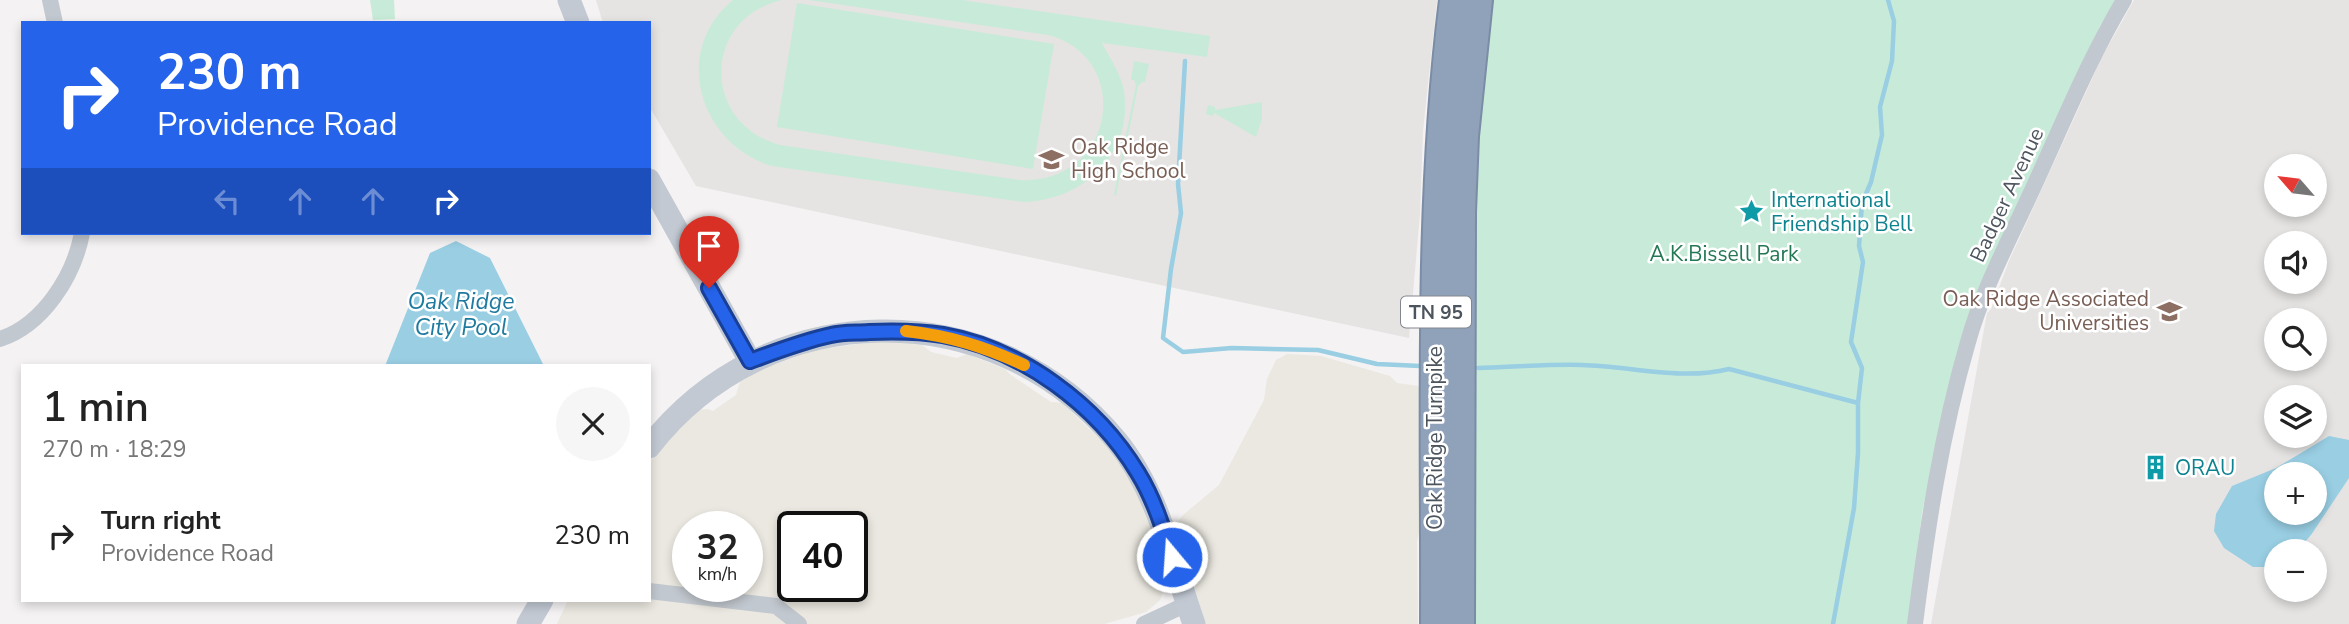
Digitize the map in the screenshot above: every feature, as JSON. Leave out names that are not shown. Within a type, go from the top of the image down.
[{"type":"highway","name":"Oak Ridge Turnpike","points":[[1435,624],[1438,169],[1454,0]]},
{"type":"highway","name":"Oak Ridge Turnpike","points":[[1460,624],[1461,212],[1464,136],[1478,0]]},
{"type":"street","points":[[50,0],[55,21]]},
{"type":"street","points":[[569,0],[577,21]]},
{"type":"street","name":"Badger Avenue","points":[[1915,624],[1941,450],[1968,340],[1992,279],[2100,41],[2124,0]]},
{"type":"street","points":[[651,184],[750,361]]},
{"type":"street","points":[[0,339],[21,328],[50,303],[65,280],[82,235]]},
{"type":"street","points":[[651,445],[680,412],[714,384],[750,361],[792,346],[834,334],[901,331],[944,335],[968,342],[1031,369],[1082,404],[1116,440],[1139,474],[1157,510],[1191,614],[1144,624]]},
{"type":"street","points":[[651,591],[776,606],[799,624]]},
{"type":"street","points":[[528,624],[540,602]]},
{"type":"shaded area","name":"Oak Ridge High School","points":[[596,0],[1437,0],[1423,131],[1420,214],[1409,338],[696,186],[651,109],[651,21],[602,21]]},
{"type":"shaded area","name":"Oak Ridge Associated Universities","points":[[2134,0],[2349,0],[2349,624],[1931,624],[1987,313],[1991,309],[2009,261],[2102,57]]},
{"type":"shaded area","points":[[884,341],[921,344],[931,352],[957,358],[967,354],[1005,369],[1051,402],[1062,403],[1105,444],[1119,463],[1134,487],[1154,531],[1176,524],[1219,485],[1264,400],[1267,379],[1276,360],[1287,354],[1321,356],[1390,376],[1397,383],[1425,387],[1425,507],[1417,541],[1418,624],[1205,624],[1191,574],[1167,583],[1160,600],[1146,612],[1104,624],[557,624],[567,602],[651,602],[651,461],[699,410],[713,411],[736,395],[740,382],[754,372],[818,349]]},
{"type":"green space","points":[[370,0],[394,0],[395,19],[373,20]]},
{"type":"green space","points":[[733,0],[782,0],[756,11],[737,27],[725,48],[721,71],[725,95],[736,116],[754,133],[780,145],[1019,180],[1051,176],[1076,163],[1093,142],[1102,118],[1102,92],[1094,68],[1076,48],[1048,35],[809,0],[962,0],[1210,36],[1207,57],[1102,43],[1118,72],[1124,92],[1125,115],[1112,154],[1100,170],[1066,193],[1024,202],[772,166],[747,155],[726,138],[711,117],[702,94],[699,69],[703,44],[714,21]]},
{"type":"green space","name":"A.K.Bissell Park","points":[[1486,0],[2116,0],[2100,26],[2050,134],[1945,401],[1922,513],[1908,624],[1469,624],[1472,130]]},
{"type":"green space","points":[[797,3],[1054,44],[1033,169],[777,127]]},
{"type":"green space","points":[[1134,61],[1149,64],[1145,82],[1138,86],[1116,196],[1114,195],[1136,85],[1134,80],[1131,80]]},
{"type":"green space","points":[[1262,102],[1262,119],[1256,137],[1214,113],[1213,116],[1206,114],[1208,105],[1215,107],[1215,110]]},
{"type":"water","name":"Oak Ridge City Pool","points":[[456,241],[490,258],[543,364],[386,364],[430,253]]},
{"type":"water","points":[[2329,436],[2349,440],[2349,478],[2327,511],[2327,462],[2286,462],[2309,448],[2327,448]]},
{"type":"water","points":[[2264,473],[2264,525],[2318,525],[2308,539],[2264,539],[2264,567],[2253,567],[2224,548],[2214,531],[2216,514],[2232,486]]},
{"type":"waterway","points":[[1833,624],[1854,508],[1862,368],[1851,342],[1863,262],[1859,246],[1862,203],[1871,182],[1882,135],[1880,107],[1892,61],[1894,21],[1888,0]]},
{"type":"waterway","points":[[1185,61],[1178,184],[1181,213],[1163,338],[1183,352],[1232,348],[1318,350],[1377,364],[1420,366]]},
{"type":"waterway","points":[[1478,368],[1582,365],[1693,374],[1729,369],[1858,403]]},
{"type":"slow traffic","points":[[906,331],[944,335],[997,352],[1024,365]]},
{"type":"place","name":"Oak Ridge High School","points":[[1051,159]]},
{"type":"place","name":"International Friendship Bell","points":[[1751,212]]},
{"type":"place","name":"Oak Ridge Associated Universities","points":[[2169,311]]},
{"type":"place","name":"ORAU","points":[[2155,468]]},
{"type":"route","points":[[709,288],[750,361],[834,334],[901,331],[944,335],[997,352],[1023,364],[1082,404],[1116,440],[1139,474],[1157,510],[1172,557]]}]
